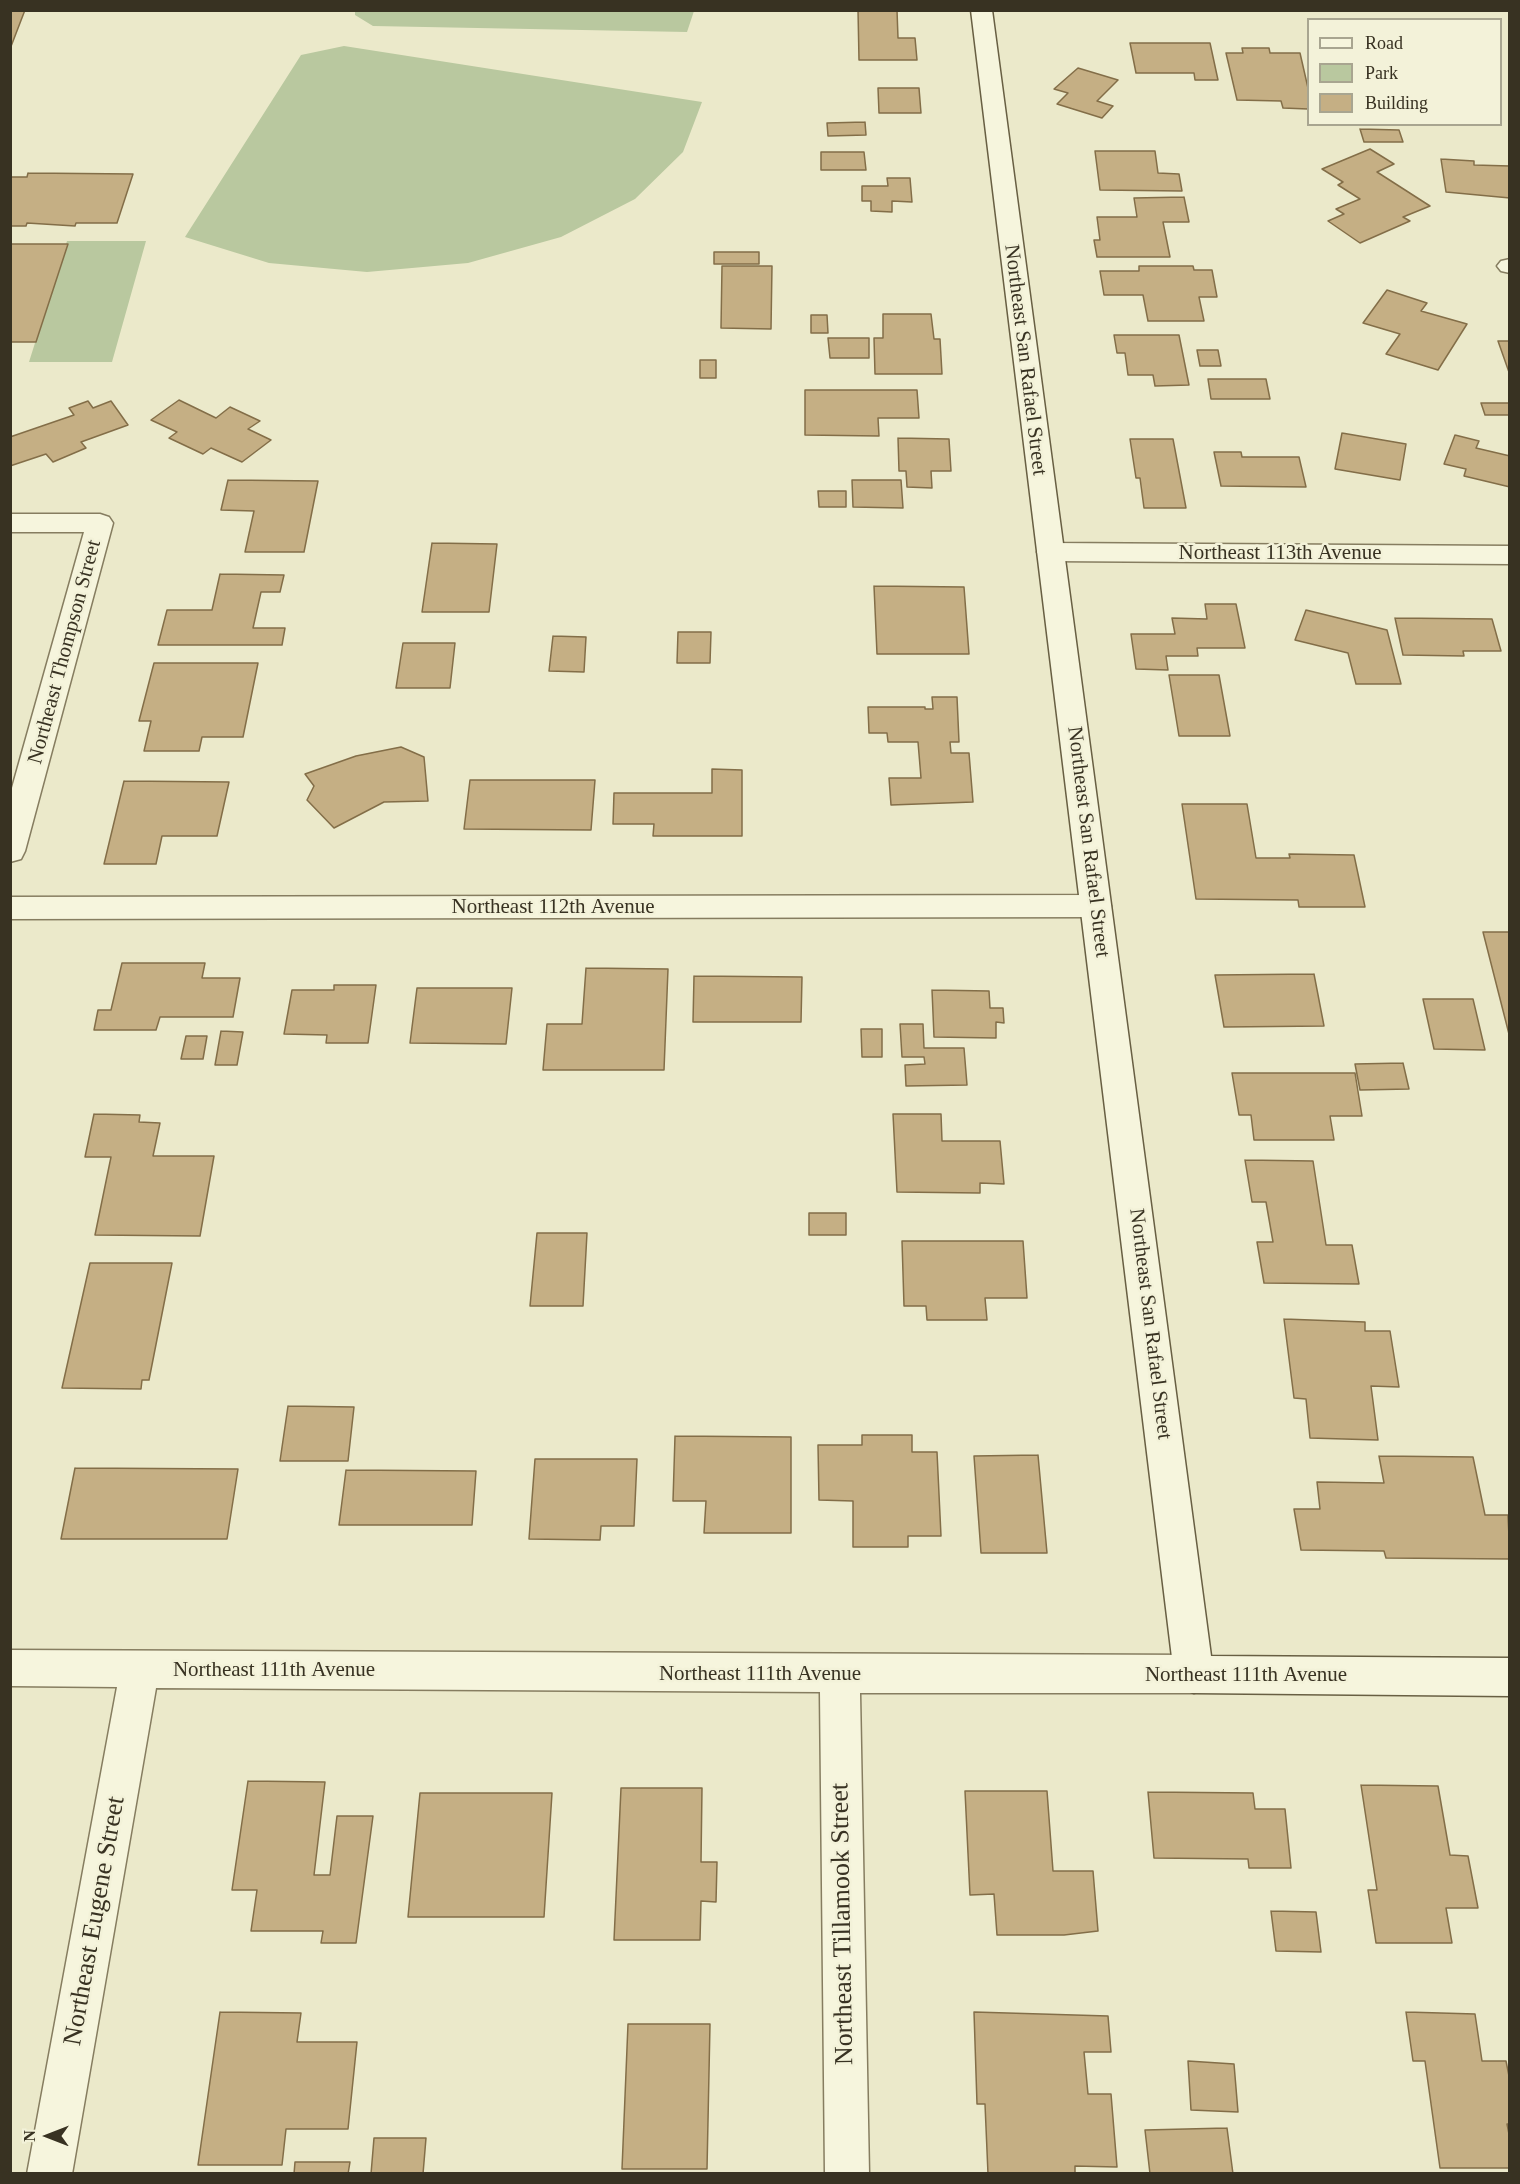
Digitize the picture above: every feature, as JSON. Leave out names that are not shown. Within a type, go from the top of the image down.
[{"type":"street","name":"Northeast San Rafael Street","points":[[981,10],[1194,1674]]},
{"type":"street","name":"Northeast Thompson Street","points":[[10,523],[100,523],[10,851]]},
{"type":"street","name":"Northeast 113th Avenue","points":[[1051,552],[1509,555]]},
{"type":"street","name":"Northeast 112th Avenue","points":[[10,908],[1096,906]]},
{"type":"street","name":"Northeast 111th Avenue","points":[[10,1668],[1509,1677]]},
{"type":"street","name":"Northeast Eugene Street","points":[[49,2174],[140,1669]]},
{"type":"street","name":"Northeast Tillamook Street","points":[[840,1674],[847,2174]]},
{"type":"green space","points":[[694,10],[687,32],[373,26],[355,15],[355,11]]},
{"type":"green space","points":[[344,46],[702,102],[683,152],[635,199],[561,237],[468,263],[367,272],[269,263],[185,237],[301,55]]},
{"type":"green space","points":[[67,241],[146,241],[112,362],[29,362]]},
{"type":"building","points":[[10,10],[25,10],[10,49]]},
{"type":"building","points":[[858,10],[897,10],[898,38],[915,38],[917,60],[859,60]]},
{"type":"building","points":[[1130,43],[1210,43],[1218,80],[1195,80],[1194,73],[1136,73]]},
{"type":"building","points":[[1242,48],[1269,48],[1270,53],[1300,53],[1307,84],[1307,109],[1283,108],[1281,101],[1237,100],[1226,53],[1243,53]]},
{"type":"building","points":[[1078,68],[1118,80],[1097,101],[1113,106],[1102,118],[1057,104],[1068,93],[1054,89]]},
{"type":"building","points":[[878,88],[919,88],[921,113],[879,113]]},
{"type":"building","points":[[865,122],[866,135],[828,136],[827,123]]},
{"type":"building","points":[[1360,129],[1399,130],[1403,142],[1364,142]]},
{"type":"building","points":[[1370,149],[1394,164],[1377,172],[1430,206],[1403,217],[1410,221],[1360,243],[1328,221],[1344,214],[1336,209],[1360,199],[1338,185],[1343,182],[1322,169]]},
{"type":"building","points":[[1095,151],[1155,151],[1158,173],[1179,174],[1182,191],[1100,190]]},
{"type":"building","points":[[821,152],[864,152],[866,170],[821,170]]},
{"type":"building","points":[[1441,159],[1474,161],[1474,165],[1510,166],[1510,198],[1446,192]]},
{"type":"building","points":[[28,173],[133,174],[117,223],[76,223],[75,226],[27,223],[26,226],[11,226],[10,177],[27,177]]},
{"type":"building","points":[[887,178],[910,178],[912,202],[892,201],[892,212],[871,211],[871,201],[862,201],[862,186],[888,186]]},
{"type":"building","points":[[1184,197],[1189,222],[1163,222],[1170,257],[1097,257],[1094,240],[1100,240],[1097,217],[1137,217],[1134,198]]},
{"type":"building","points":[[10,244],[68,244],[36,342],[10,342]]},
{"type":"building","points":[[714,252],[759,252],[759,264],[714,264]]},
{"type":"building","points":[[722,266],[772,266],[771,329],[721,328]]},
{"type":"building","points":[[1139,266],[1193,266],[1194,270],[1212,270],[1217,297],[1199,297],[1204,321],[1148,321],[1143,295],[1104,295],[1100,271],[1139,271]]},
{"type":"building","points":[[1387,290],[1427,303],[1421,311],[1467,324],[1438,370],[1386,354],[1400,334],[1363,323]]},
{"type":"building","points":[[883,314],[931,314],[934,339],[940,339],[942,374],[875,374],[874,338],[883,338]]},
{"type":"building","points":[[811,315],[827,315],[828,333],[811,333]]},
{"type":"building","points":[[1114,335],[1179,335],[1189,385],[1155,386],[1153,375],[1128,375],[1125,353],[1117,353]]},
{"type":"building","points":[[828,338],[869,338],[869,358],[830,358]]},
{"type":"building","points":[[1498,341],[1510,341],[1510,375]]},
{"type":"building","points":[[1197,350],[1218,350],[1221,366],[1200,366]]},
{"type":"building","points":[[700,360],[716,360],[716,378],[700,378]]},
{"type":"building","points":[[1208,379],[1266,379],[1270,399],[1211,399]]},
{"type":"building","points":[[805,390],[917,390],[919,418],[878,418],[879,436],[805,435]]},
{"type":"building","points":[[179,400],[216,418],[230,407],[260,421],[248,429],[271,440],[242,462],[211,448],[203,454],[169,438],[177,432],[151,420]]},
{"type":"building","points":[[88,401],[93,408],[111,401],[128,425],[81,442],[86,448],[53,462],[46,454],[10,466],[10,437],[74,415],[69,408]]},
{"type":"building","points":[[1481,403],[1510,403],[1510,415],[1485,415]]},
{"type":"building","points":[[1342,433],[1406,444],[1400,480],[1335,469]]},
{"type":"building","points":[[1455,435],[1479,441],[1476,448],[1510,456],[1510,487],[1464,476],[1466,469],[1444,464]]},
{"type":"building","points":[[898,438],[949,439],[951,471],[931,471],[932,488],[907,487],[906,471],[899,471]]},
{"type":"building","points":[[1130,439],[1173,439],[1186,508],[1144,508],[1140,478],[1136,478]]},
{"type":"building","points":[[1214,452],[1241,452],[1242,457],[1299,457],[1306,487],[1221,486]]},
{"type":"building","points":[[228,480],[318,481],[304,552],[245,552],[254,511],[221,510]]},
{"type":"building","points":[[852,480],[901,480],[903,508],[853,507]]},
{"type":"building","points":[[818,491],[846,491],[846,507],[819,507]]},
{"type":"building","points":[[432,543],[497,544],[489,612],[422,612]]},
{"type":"building","points":[[220,574],[284,575],[280,592],[261,592],[253,628],[285,628],[282,645],[158,645],[167,610],[212,610]]},
{"type":"building","points":[[874,586],[964,587],[969,654],[877,654]]},
{"type":"building","points":[[1205,604],[1236,604],[1245,648],[1197,648],[1198,656],[1166,656],[1168,670],[1136,669],[1131,634],[1175,634],[1172,618],[1207,619]]},
{"type":"building","points":[[1306,610],[1387,630],[1401,684],[1356,684],[1348,653],[1295,640]]},
{"type":"building","points":[[1395,618],[1492,619],[1501,651],[1463,651],[1464,656],[1403,655]]},
{"type":"building","points":[[678,632],[711,632],[710,663],[677,663]]},
{"type":"building","points":[[553,636],[586,637],[584,672],[549,671]]},
{"type":"building","points":[[403,643],[455,643],[450,688],[396,688]]},
{"type":"building","points":[[154,663],[258,663],[243,737],[202,737],[199,751],[144,751],[151,721],[139,721]]},
{"type":"building","points":[[1169,675],[1219,675],[1230,736],[1179,736]]},
{"type":"building","points":[[932,697],[957,697],[959,742],[950,742],[951,753],[969,753],[973,802],[891,805],[889,778],[921,778],[918,742],[888,742],[887,733],[869,733],[868,707],[933,709]]},
{"type":"building","points":[[401,747],[424,757],[428,801],[384,802],[334,828],[307,800],[314,786],[305,774],[356,756]]},
{"type":"building","points":[[712,769],[742,770],[742,836],[653,836],[654,824],[613,824],[614,793],[712,793]]},
{"type":"building","points":[[470,780],[595,780],[591,830],[464,829]]},
{"type":"building","points":[[124,781],[229,782],[217,836],[162,836],[156,864],[104,864]]},
{"type":"building","points":[[1182,804],[1247,804],[1256,858],[1290,858],[1289,854],[1354,855],[1365,907],[1299,907],[1298,900],[1196,899]]},
{"type":"building","points":[[1483,932],[1510,932],[1510,1038]]},
{"type":"building","points":[[122,963],[205,963],[202,978],[240,978],[233,1017],[160,1017],[156,1030],[94,1030],[98,1010],[111,1010]]},
{"type":"building","points":[[586,968],[668,969],[664,1070],[543,1070],[547,1024],[582,1024]]},
{"type":"building","points":[[1314,974],[1324,1026],[1224,1027],[1215,975]]},
{"type":"building","points":[[694,976],[802,977],[801,1022],[693,1022]]},
{"type":"building","points":[[334,985],[376,985],[368,1043],[326,1043],[327,1035],[284,1034],[292,990],[334,990]]},
{"type":"building","points":[[417,988],[512,988],[506,1044],[410,1043]]},
{"type":"building","points":[[932,990],[989,991],[990,1008],[1003,1008],[1004,1023],[996,1022],[996,1038],[934,1037]]},
{"type":"building","points":[[1423,999],[1473,999],[1485,1050],[1434,1049]]},
{"type":"building","points":[[900,1024],[923,1024],[924,1048],[964,1048],[967,1085],[906,1086],[905,1065],[925,1064],[924,1057],[902,1057]]},
{"type":"building","points":[[861,1029],[882,1029],[882,1057],[862,1057]]},
{"type":"building","points":[[221,1031],[243,1032],[237,1065],[215,1065]]},
{"type":"building","points":[[186,1036],[207,1036],[203,1059],[181,1059]]},
{"type":"building","points":[[1403,1063],[1409,1089],[1360,1090],[1355,1064]]},
{"type":"building","points":[[1232,1073],[1355,1073],[1362,1116],[1330,1116],[1334,1140],[1254,1140],[1251,1115],[1239,1115]]},
{"type":"building","points":[[94,1114],[140,1115],[139,1122],[160,1123],[153,1156],[214,1156],[200,1236],[95,1235],[111,1157],[85,1157]]},
{"type":"building","points":[[893,1114],[941,1114],[942,1141],[1000,1141],[1004,1184],[980,1183],[980,1193],[897,1192]]},
{"type":"building","points":[[1245,1160],[1313,1161],[1326,1245],[1352,1245],[1359,1284],[1264,1283],[1257,1242],[1273,1242],[1266,1202],[1252,1202]]},
{"type":"building","points":[[809,1213],[846,1213],[846,1235],[809,1235]]},
{"type":"building","points":[[537,1233],[587,1233],[583,1306],[530,1306]]},
{"type":"building","points":[[902,1241],[1023,1241],[1027,1298],[985,1298],[987,1320],[927,1320],[926,1306],[904,1306]]},
{"type":"building","points":[[90,1263],[172,1263],[149,1380],[142,1380],[141,1389],[62,1388]]},
{"type":"building","points":[[1284,1319],[1365,1322],[1365,1331],[1390,1331],[1399,1387],[1371,1386],[1378,1440],[1310,1438],[1306,1399],[1294,1398]]},
{"type":"building","points":[[288,1406],[354,1407],[348,1461],[280,1461]]},
{"type":"building","points":[[862,1435],[912,1435],[912,1452],[937,1452],[941,1536],[908,1536],[908,1547],[853,1547],[853,1501],[819,1500],[818,1445],[862,1445]]},
{"type":"building","points":[[675,1436],[791,1437],[791,1533],[704,1533],[706,1501],[673,1501]]},
{"type":"building","points":[[1038,1455],[1047,1553],[981,1553],[974,1456]]},
{"type":"building","points":[[1379,1456],[1473,1457],[1485,1515],[1508,1515],[1510,1559],[1386,1558],[1384,1551],[1301,1550],[1294,1509],[1320,1509],[1317,1482],[1384,1483]]},
{"type":"building","points":[[535,1459],[637,1459],[634,1526],[601,1526],[600,1540],[529,1539]]},
{"type":"building","points":[[75,1468],[238,1469],[227,1539],[61,1539]]},
{"type":"building","points":[[346,1470],[476,1471],[472,1525],[339,1525]]},
{"type":"building","points":[[248,1781],[325,1782],[314,1875],[330,1875],[337,1816],[373,1816],[356,1943],[321,1943],[323,1931],[251,1931],[257,1890],[232,1890]]},
{"type":"building","points":[[1361,1785],[1438,1786],[1450,1855],[1468,1856],[1478,1908],[1446,1908],[1452,1943],[1376,1943],[1368,1890],[1377,1890]]},
{"type":"building","points":[[621,1788],[702,1788],[701,1862],[717,1862],[716,1902],[701,1901],[700,1940],[614,1940]]},
{"type":"building","points":[[965,1791],[1047,1791],[1053,1871],[1093,1871],[1098,1931],[1064,1935],[997,1935],[994,1894],[970,1895]]},
{"type":"building","points":[[1148,1792],[1253,1793],[1255,1809],[1285,1809],[1291,1868],[1249,1868],[1248,1859],[1154,1858]]},
{"type":"building","points":[[420,1793],[552,1793],[544,1917],[408,1917]]},
{"type":"building","points":[[1271,1911],[1316,1912],[1321,1952],[1276,1951]]},
{"type":"building","points":[[220,2012],[301,2013],[297,2042],[357,2042],[348,2129],[286,2129],[282,2165],[198,2165]]},
{"type":"building","points":[[974,2012],[1108,2016],[1111,2052],[1084,2052],[1088,2094],[1111,2094],[1117,2167],[1075,2166],[1075,2174],[988,2174],[985,2104],[977,2104]]},
{"type":"building","points":[[1406,2012],[1475,2014],[1482,2061],[1506,2061],[1510,2081],[1510,2124],[1507,2124],[1510,2139],[1510,2168],[1440,2168],[1425,2061],[1413,2061]]},
{"type":"building","points":[[628,2024],[710,2024],[707,2169],[622,2169]]},
{"type":"building","points":[[1188,2061],[1234,2064],[1238,2112],[1191,2110]]},
{"type":"building","points":[[1227,2128],[1233,2174],[1150,2174],[1145,2130]]},
{"type":"building","points":[[374,2138],[426,2138],[423,2174],[371,2174]]},
{"type":"building","points":[[295,2162],[350,2162],[348,2174],[294,2174]]}]
